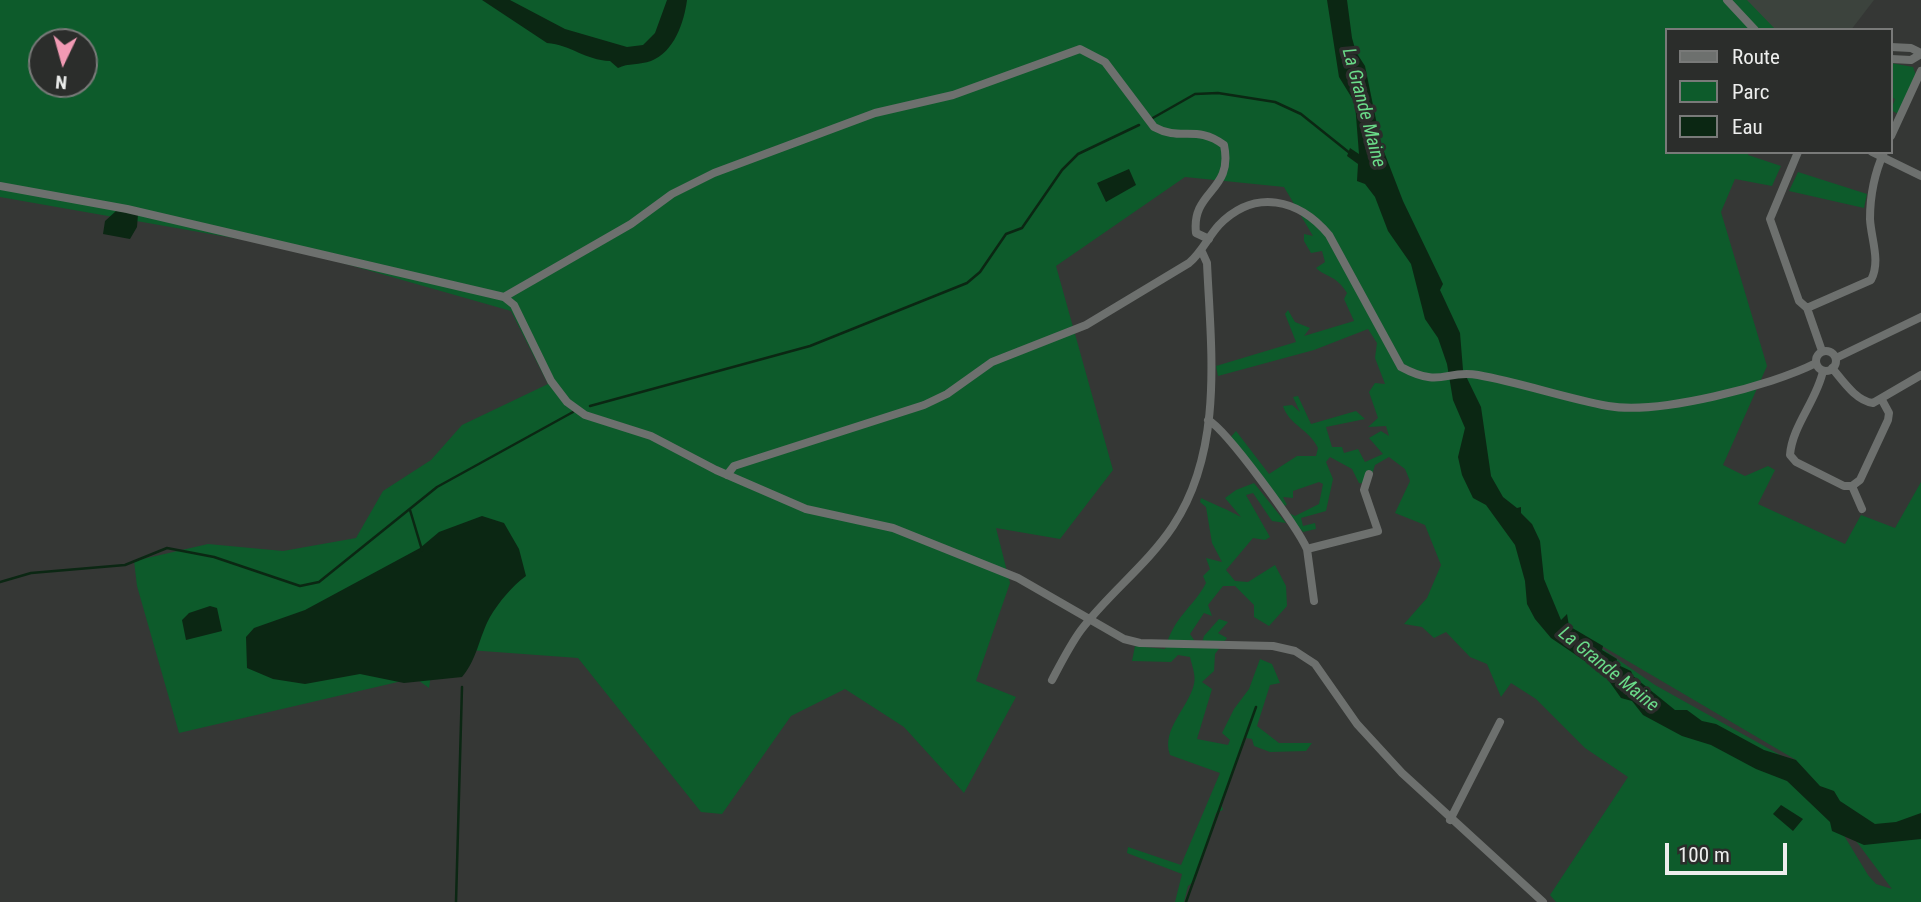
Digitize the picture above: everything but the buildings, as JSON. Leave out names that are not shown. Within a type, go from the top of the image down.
[{"type":"street","points":[[1727,0],[1753,28]]},
{"type":"street","points":[[1893,47],[1911,48],[1921,53],[1912,60],[1893,59]]},
{"type":"street","points":[[504,297],[631,224],[672,194],[714,173],[875,113],[953,95],[1080,49],[1105,62],[1154,127],[1166,134],[1199,132],[1224,145],[1227,161],[1224,175],[1197,208],[1196,233],[1209,239]]},
{"type":"street","points":[[1893,132],[1921,71]]},
{"type":"street","points":[[727,475],[734,466],[924,405],[947,394],[992,362],[1086,325],[1161,282],[1202,252],[1209,239],[1230,215],[1248,205],[1267,201],[1307,212],[1329,235],[1401,367],[1420,377],[1440,380],[1470,374],[1611,407],[1653,407],[1778,379],[1816,363],[1822,351],[1807,308],[1799,301],[1770,219],[1797,154]]},
{"type":"street","points":[[1807,308],[1871,280],[1876,270],[1870,218],[1875,174],[1882,155],[1921,176]]},
{"type":"street","points":[[0,186],[127,209],[504,297],[514,305],[551,381],[567,402],[585,415],[651,436],[727,475],[807,509],[893,528],[1018,578],[1111,634],[1140,643],[1273,646],[1295,651],[1315,664],[1357,724],[1450,820],[1543,902]]},
{"type":"street","points":[[1052,680],[1090,619],[1141,566],[1172,527],[1193,488],[1203,456],[1212,385],[1208,263],[1202,252]]},
{"type":"street","points":[[1832,369],[1836,358],[1921,317]]},
{"type":"street","points":[[1822,351],[1833,353],[1836,358]]},
{"type":"street","points":[[1816,363],[1823,371]]},
{"type":"street","points":[[1823,371],[1832,369]]},
{"type":"street","points":[[1832,369],[1865,402],[1882,400],[1888,393],[1921,375]]},
{"type":"street","points":[[1823,371],[1819,390],[1791,445],[1790,455],[1796,462],[1844,486],[1852,486],[1860,480],[1888,420],[1889,413],[1882,400]]},
{"type":"street","points":[[1208,420],[1299,531],[1307,549],[1314,601]]},
{"type":"street","points":[[1307,549],[1378,531],[1364,490],[1369,474]]},
{"type":"street","points":[[1852,486],[1862,509]]},
{"type":"street","points":[[1450,820],[1500,722]]},
{"type":"shaded area","points":[[1735,0],[1874,0],[1853,28],[1764,28]]},
{"type":"green space","points":[[0,0],[1747,0],[1774,28],[1666,28],[1666,154],[1748,154],[1781,166],[1772,186],[1735,179],[1721,212],[1767,366],[1723,465],[1745,476],[1768,466],[1775,470],[1758,504],[1845,544],[1861,515],[1895,528],[1921,482],[1921,902],[1556,902],[1550,895],[1628,777],[1585,748],[1536,699],[1511,683],[1501,697],[1487,664],[1470,657],[1446,632],[1434,638],[1422,627],[1404,624],[1427,598],[1441,565],[1425,525],[1395,513],[1410,481],[1405,469],[1389,457],[1375,465],[1369,484],[1359,483],[1352,469],[1330,457],[1326,462],[1333,479],[1326,511],[1301,518],[1303,526],[1315,523],[1316,529],[1303,532],[1285,511],[1295,516],[1319,504],[1323,484],[1319,482],[1293,491],[1293,498],[1283,497],[1287,505],[1281,506],[1230,438],[1236,431],[1269,474],[1297,456],[1316,456],[1318,448],[1310,436],[1290,418],[1283,406],[1292,405],[1300,412],[1293,397],[1298,396],[1311,424],[1356,411],[1365,419],[1326,427],[1332,447],[1342,447],[1344,453],[1358,449],[1365,462],[1383,454],[1369,438],[1381,431],[1389,436],[1386,426],[1368,427],[1378,418],[1369,392],[1375,383],[1385,384],[1375,358],[1377,343],[1368,329],[1314,350],[1218,376],[1216,366],[1296,342],[1285,314],[1288,310],[1295,322],[1310,328],[1304,336],[1354,321],[1344,299],[1347,293],[1343,287],[1316,268],[1325,262],[1322,251],[1311,253],[1304,241],[1304,234],[1313,236],[1284,187],[1185,177],[1056,266],[1113,470],[1060,539],[996,528],[1010,583],[976,681],[1016,697],[964,793],[904,727],[845,689],[791,716],[722,814],[701,812],[578,658],[455,649],[432,668],[429,688],[415,678],[179,733],[137,586],[134,561],[208,544],[283,551],[356,538],[383,491],[431,460],[462,425],[548,384],[511,311],[290,248],[0,197]],"holes":[[[1575,630],[1796,760],[1798,765],[1655,685]],[[1818,790],[1892,889],[1876,884],[1868,875]]]},
{"type":"green space","points":[[1893,63],[1913,67],[1916,75],[1898,114],[1893,111]]},
{"type":"green space","points":[[1798,172],[1867,194],[1864,208],[1789,191]]},
{"type":"green space","points":[[1254,483],[1286,523],[1272,521],[1253,493],[1246,495],[1270,537],[1265,540],[1253,538],[1226,570],[1235,581],[1248,582],[1275,565],[1286,586],[1287,606],[1269,626],[1254,617],[1254,605],[1235,586],[1223,586],[1208,605],[1212,616],[1204,613],[1190,634],[1200,649],[1204,636],[1219,619],[1228,622],[1218,633],[1227,638],[1215,654],[1214,671],[1202,682],[1212,689],[1197,739],[1228,745],[1230,740],[1222,733],[1234,709],[1249,689],[1260,659],[1272,664],[1280,683],[1270,685],[1257,726],[1279,743],[1312,743],[1306,751],[1270,752],[1254,746],[1252,739],[1246,738],[1221,802],[1223,810],[1216,813],[1195,881],[1188,886],[1184,902],[1175,902],[1182,874],[1127,853],[1128,847],[1181,865],[1220,773],[1170,755],[1169,736],[1194,684],[1190,657],[1178,655],[1171,662],[1132,661],[1135,646],[1165,649],[1173,628],[1206,583],[1203,576],[1210,569],[1206,558],[1222,562],[1212,543],[1206,507],[1200,502],[1201,498],[1241,517],[1225,498]]},
{"type":"water","points":[[482,0],[510,0],[565,29],[627,47],[643,45],[655,33],[667,0],[687,0],[680,27],[666,51],[651,61],[618,68],[610,61],[547,43]]},
{"type":"water","name":"La Grande Maine","points":[[1327,0],[1347,0],[1352,38],[1356,52],[1365,66],[1381,144],[1403,201],[1443,284],[1440,290],[1460,333],[1463,370],[1481,407],[1491,476],[1503,497],[1517,508],[1521,507],[1521,513],[1532,524],[1540,541],[1544,579],[1561,620],[1567,614],[1569,626],[1603,646],[1602,650],[1617,659],[1616,664],[1631,671],[1633,676],[1675,710],[1687,710],[1702,721],[1716,724],[1764,750],[1796,760],[1820,786],[1834,791],[1840,801],[1875,824],[1896,822],[1921,813],[1921,839],[1864,845],[1832,831],[1830,822],[1787,781],[1756,769],[1711,745],[1682,736],[1643,715],[1632,701],[1621,698],[1604,674],[1551,638],[1535,619],[1527,604],[1525,581],[1515,545],[1486,505],[1473,498],[1462,475],[1458,457],[1465,428],[1453,400],[1447,364],[1438,338],[1425,319],[1411,264],[1388,231],[1375,197],[1365,184],[1357,181],[1358,164],[1347,156],[1350,148],[1359,154],[1355,103],[1339,77]]},
{"type":"water","points":[[1129,169],[1136,185],[1106,202],[1097,183]]},
{"type":"water","points":[[116,211],[138,214],[137,227],[130,239],[103,234],[105,221]]},
{"type":"water","points":[[482,516],[504,523],[519,549],[526,576],[511,589],[494,611],[462,677],[404,683],[360,674],[305,684],[273,679],[247,668],[246,637],[254,628],[305,610],[420,548],[439,532]]},
{"type":"water","points":[[210,606],[217,608],[222,631],[186,640],[182,620],[189,613]]},
{"type":"water","points":[[1781,805],[1803,819],[1793,831],[1773,814]]},
{"type":"waterway","points":[[1151,119],[1195,94],[1218,93],[1275,102],[1301,114],[1351,154]]},
{"type":"waterway","points":[[590,406],[810,346],[967,283],[980,272],[1006,234],[1022,228],[1062,170],[1078,154],[1139,125]]},
{"type":"waterway","points":[[0,582],[31,573],[125,565],[167,548],[214,557],[300,586],[319,582],[437,487],[573,412]]},
{"type":"waterway","points":[[410,510],[422,550]]},
{"type":"waterway","points":[[456,902],[462,687]]},
{"type":"waterway","points":[[1186,902],[1256,707]]}]
